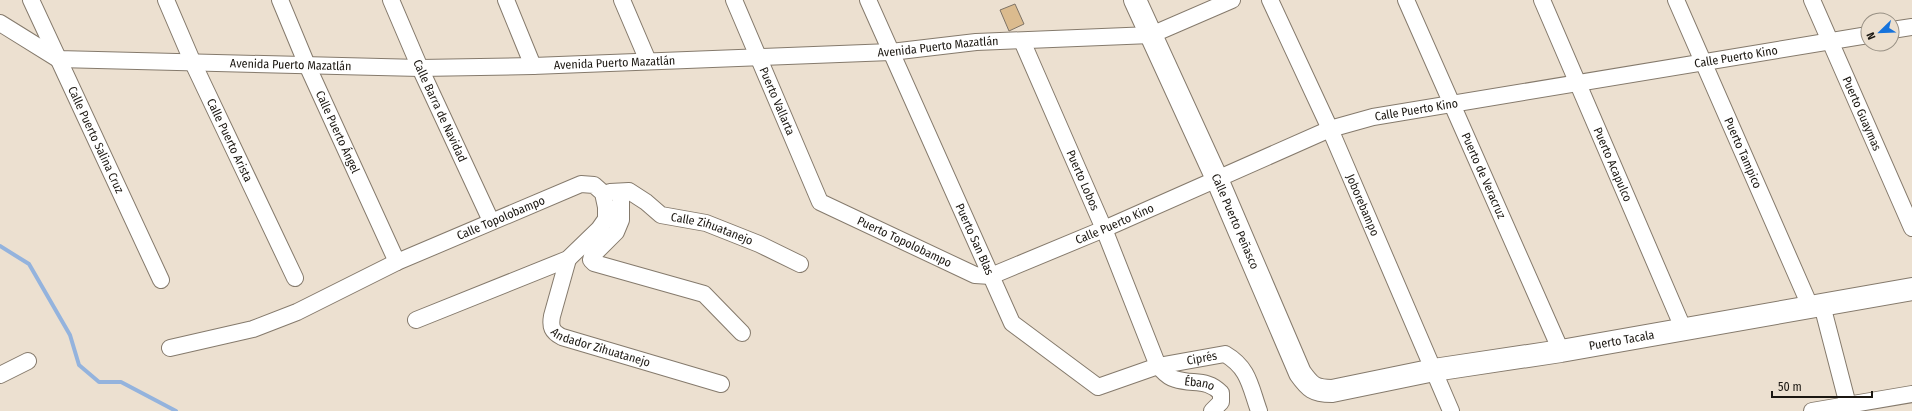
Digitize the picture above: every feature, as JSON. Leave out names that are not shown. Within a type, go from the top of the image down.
[{"type":"street","name":"Calle Puerto Salina Cruz","points":[[31,0],[161,280]]},
{"type":"street","name":"Calle Puerto Arista","points":[[166,0],[193,63],[295,278]]},
{"type":"street","name":"Calle Puerto Ángel","points":[[280,0],[306,65],[397,262]]},
{"type":"street","name":"Calle Barra de Navidad","points":[[391,0],[420,68],[491,221]]},
{"type":"street","points":[[506,0],[533,66]]},
{"type":"street","points":[[622,0],[648,61]]},
{"type":"street","name":"Puerto Vallarta","points":[[734,0],[820,202]]},
{"type":"street","name":"Puerto San Blas","points":[[868,0],[1012,323],[1098,387],[1158,366]]},
{"type":"street","name":"Calle Puerto Peñasco","points":[[1135,0],[1217,179],[1300,373],[1308,384],[1319,391],[1332,391]]},
{"type":"street","name":"Avenida Puerto Mazatlán","points":[[58,59],[420,68],[533,66],[891,52],[976,42],[1151,35],[1232,0]]},
{"type":"street","name":"Joborebampo","points":[[1270,0],[1330,129],[1451,411]]},
{"type":"street","name":"Puerto de Veracruz","points":[[1406,0],[1561,351]]},
{"type":"street","name":"Puerto Acapulco","points":[[1542,0],[1683,328]]},
{"type":"street","name":"Puerto Tampico","points":[[1676,0],[1703,63],[1816,305],[1848,405]]},
{"type":"street","name":"Puerto Guaymas","points":[[1812,0],[1912,228]]},
{"type":"street","points":[[0,23],[58,59]]},
{"type":"street","points":[[1900,29],[1912,27]]},
{"type":"street","name":"Calle Puerto Kino","points":[[991,276],[1330,129],[1372,117],[1860,36]]},
{"type":"street","name":"Puerto Lobos","points":[[1022,41],[1104,228],[1158,366]]},
{"type":"street","name":"Calle Topolobampo","points":[[170,348],[253,329],[297,312],[397,262],[581,184],[594,185],[603,193]]},
{"type":"street","name":"Calle Zihuatanejo","points":[[603,193],[629,191],[646,202],[661,215],[706,223],[759,244],[800,264]]},
{"type":"street","points":[[621,192],[621,220],[616,232],[592,256],[591,260],[594,263],[704,294],[742,333]]},
{"type":"street","points":[[416,320],[568,258],[599,229],[606,219],[606,207],[603,193]]},
{"type":"street","name":"Puerto Topolobampo","points":[[820,202],[975,276],[991,276]]},
{"type":"street","name":"Andador Zihuatanejo","points":[[568,258],[552,316],[551,325],[555,333],[562,337],[722,384]]},
{"type":"street","name":"Puerto Tacala","points":[[1332,391],[1434,370],[1561,351],[1683,328],[1912,289]]},
{"type":"street","name":"Ciprés","points":[[1158,366],[1225,354],[1237,361],[1245,371],[1259,411]]},
{"type":"street","points":[[0,375],[28,361]]},
{"type":"street","name":"Ébano","points":[[1158,366],[1166,375],[1175,379],[1214,385],[1222,393],[1221,402],[1212,411]]},
{"type":"street","points":[[1812,411],[1912,394]]},
{"type":"building","points":[[1015,4],[1024,24],[1009,31],[1000,10]]},
{"type":"waterway","points":[[0,246],[29,264],[70,335],[79,365],[99,382],[121,382],[176,411]]}]
